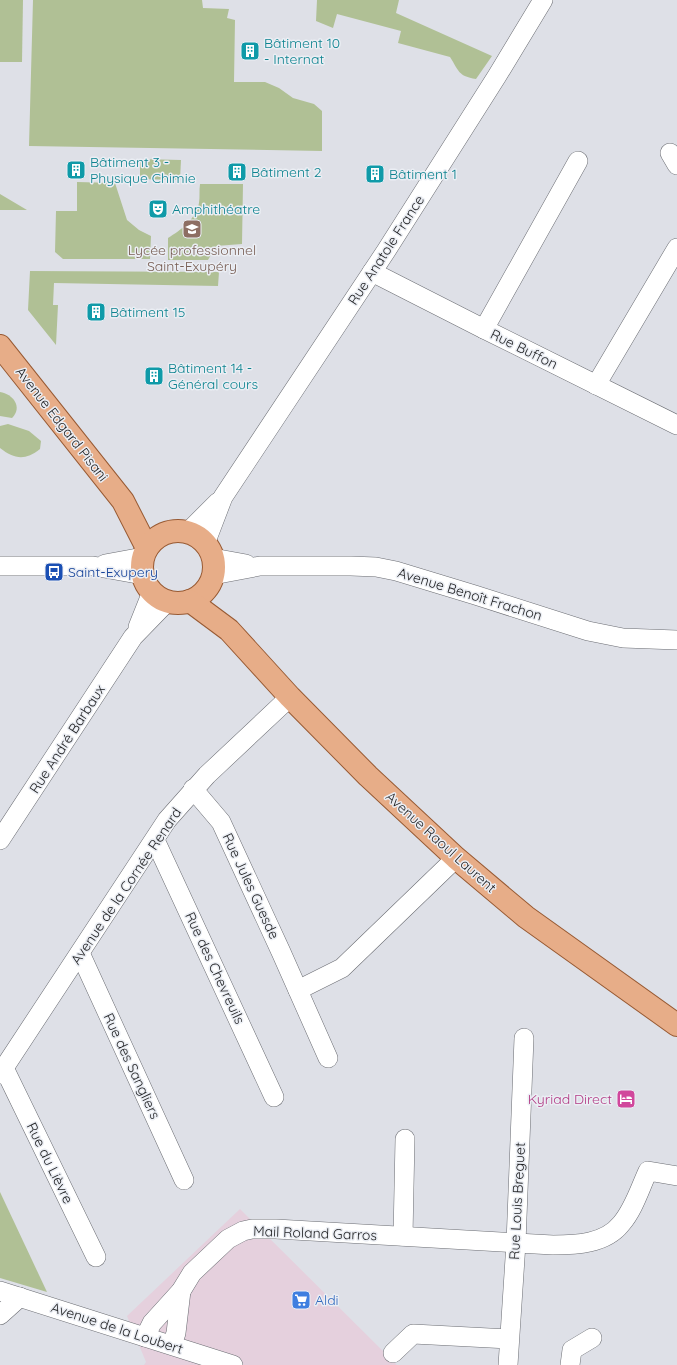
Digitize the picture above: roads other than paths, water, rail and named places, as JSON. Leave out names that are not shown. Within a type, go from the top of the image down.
[{"type":"main road","name":"Avenue Edgard Pisani","points":[[0,346],[123,502],[153,568]]},
{"type":"main road","points":[[175,531],[203,566],[183,602],[153,568],[175,531]]},
{"type":"main road","name":"Avenue Raoul Laurent","points":[[203,566],[229,630],[290,697],[368,776],[456,858],[526,917],[677,1025]]},
{"type":"street","name":"Rue Anatole France","points":[[203,566],[223,497],[372,272],[497,76],[543,0]]},
{"type":"street","points":[[484,329],[578,161]]},
{"type":"street","points":[[596,385],[677,248]]},
{"type":"street","name":"Rue Buffon","points":[[372,272],[677,425]]},
{"type":"street","points":[[0,566],[93,566],[153,568]]},
{"type":"street","name":"Avenue Benoît Frachon","points":[[203,566],[376,567],[396,571],[588,631],[623,638],[677,640]]},
{"type":"street","name":"Rue André Barbaux","points":[[0,840],[133,637],[153,568]]},
{"type":"street","name":"Avenue de la Cornée Renard","points":[[2,1071],[167,820],[193,789],[290,697]]},
{"type":"street","name":"Rue Jules Guesde","points":[[193,789],[221,822],[328,1058]]},
{"type":"street","name":"Rue des Chevreuils","points":[[155,840],[274,1097]]},
{"type":"street","points":[[298,990],[342,968],[456,858]]},
{"type":"street","name":"Rue des Sangliers","points":[[80,953],[184,1180]]},
{"type":"street","name":"Rue Louis Breguet","points":[[508,1365],[516,1243],[524,1038]]},
{"type":"street","name":"Rue du Lièvre","points":[[2,1071],[96,1257]]},
{"type":"street","points":[[403,1236],[405,1139]]},
{"type":"street","name":"Mail Roland Garros","points":[[145,1337],[152,1323],[181,1291],[192,1273],[228,1239],[243,1231],[252,1229],[276,1229],[573,1245],[586,1243],[610,1233],[621,1224],[630,1210],[648,1171],[677,1176]]},
{"type":"street","name":"Avenue de la Loubert","points":[[0,1291],[233,1365]]},
{"type":"street","name":"Mail Roland Garros","points":[[172,1345],[176,1333],[181,1291]]},
{"type":"street","points":[[0,1315],[20,1297]]},
{"type":"street","points":[[393,1352],[413,1334],[509,1339]]},
{"type":"street","points":[[570,1365],[572,1350],[592,1338]]},
{"type":"place","name":"Bâtiment 10 - Internat","points":[[250,51]]},
{"type":"place","name":"Bâtiment 3 - Physique Chimie","points":[[76,170]]},
{"type":"place","name":"Bâtiment 2","points":[[237,172]]},
{"type":"place","name":"Bâtiment 1","points":[[375,174]]},
{"type":"place","name":"Amphithéatre","points":[[158,209]]},
{"type":"place","name":"Lycée professionnel Saint-Exupéry","points":[[192,229]]},
{"type":"place","name":"Bâtiment 15","points":[[96,312]]},
{"type":"place","name":"Bâtiment 14 - Général cours","points":[[154,376]]},
{"type":"place","name":"Saint-Exupery","points":[[54,572]]},
{"type":"place","name":"Kyriad Direct","points":[[626,1099]]},
{"type":"place","name":"Aldi","points":[[301,1300]]}]
